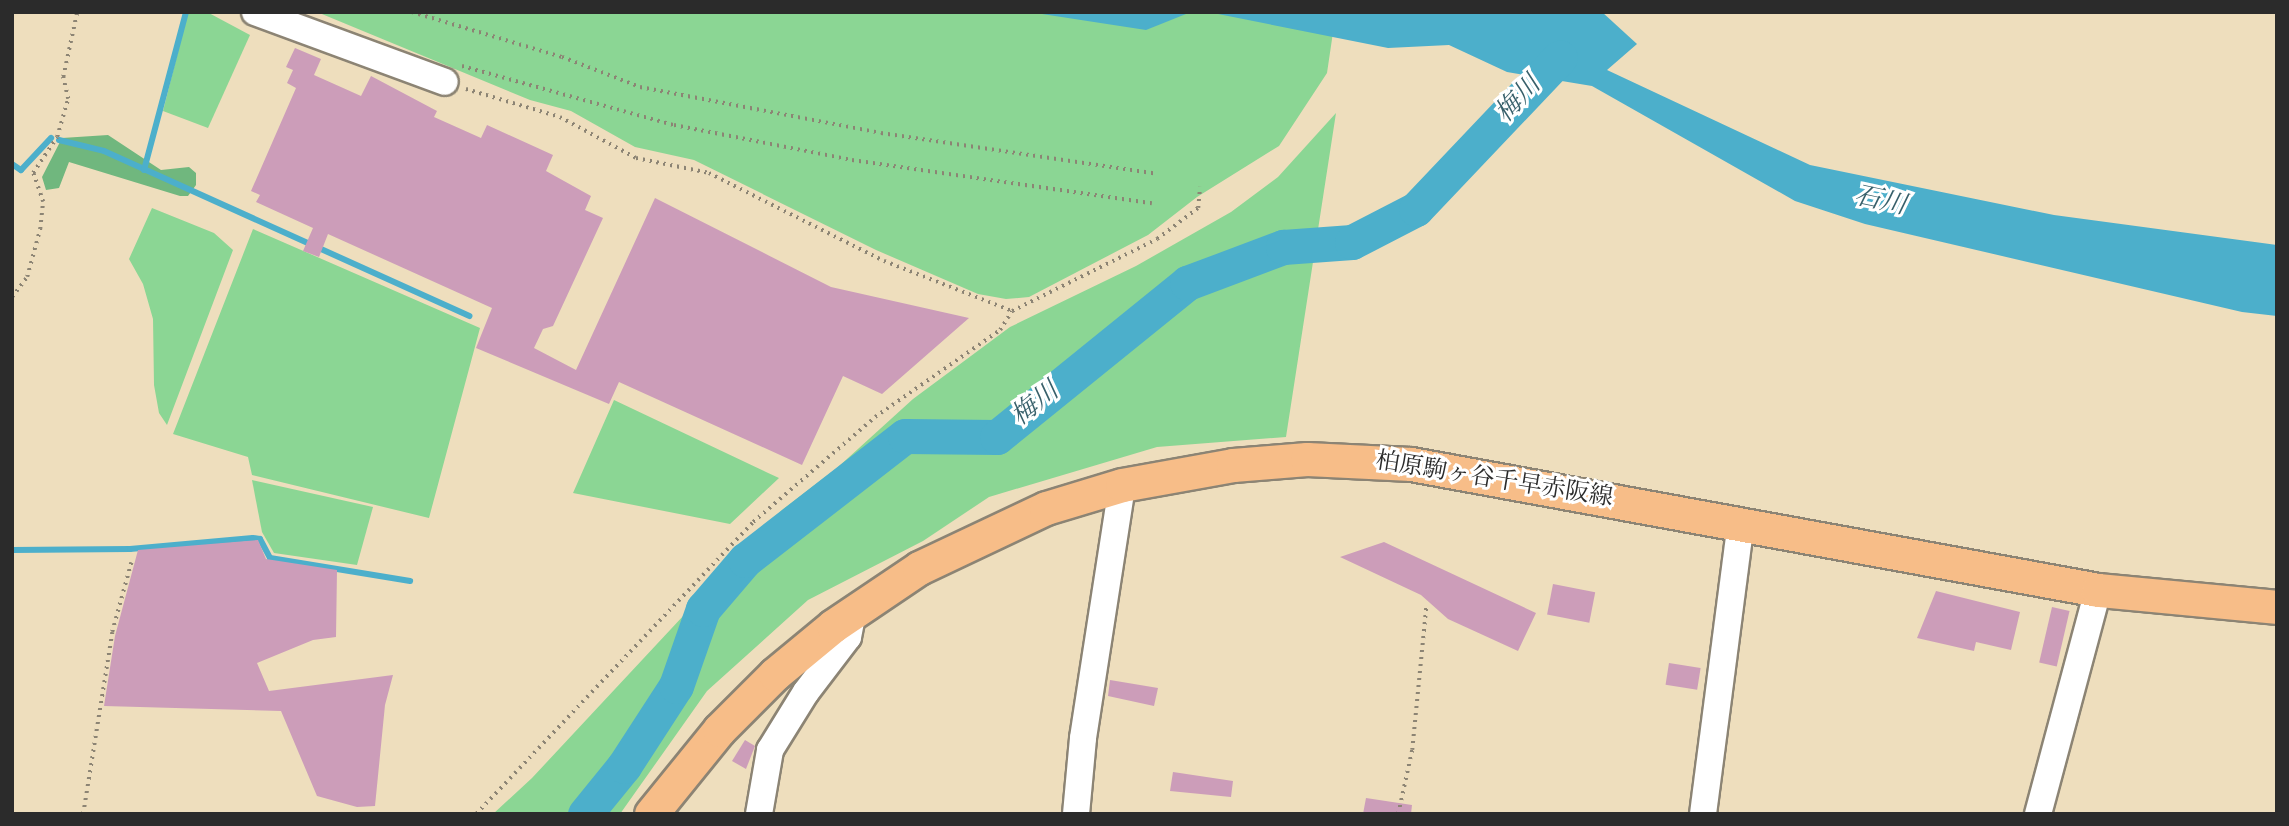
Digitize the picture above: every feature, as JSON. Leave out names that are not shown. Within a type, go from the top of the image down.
[{"type":"main road","name":"柏原駒ヶ谷千早赤阪線","points":[[651,814],[750,698],[853,612],[968,541],[1046,508],[1122,485],[1233,465],[1357,461],[1484,475],[2098,590],[2277,607]]},
{"type":"street","points":[[255,12],[447,72]]},
{"type":"street","points":[[1076,814],[1083,738],[1122,485]]},
{"type":"street","points":[[1703,814],[1741,522]]},
{"type":"street","points":[[2038,814],[2098,590]]},
{"type":"street","points":[[759,814],[770,750],[806,692],[848,637],[853,612]]},
{"type":"path","points":[[12,297],[27,278],[40,229],[43,202],[33,173],[57,137],[68,99],[63,78],[77,12]]},
{"type":"path","points":[[412,12],[562,57],[640,87],[881,133],[1157,174]]},
{"type":"path","points":[[447,72],[514,83],[674,125],[852,160],[1152,203]]},
{"type":"path","points":[[447,72],[560,117],[636,158],[709,173],[884,261],[1012,311]]},
{"type":"path","points":[[476,814],[753,522],[875,417],[1000,330],[1012,311],[1157,239],[1198,208],[1200,187]]},
{"type":"path","points":[[83,814],[112,632],[131,563]]},
{"type":"path","points":[[1398,814],[1412,750],[1426,607]]},
{"type":"green space","points":[[188,12],[207,12],[250,35],[208,128],[163,111]]},
{"type":"green space","points":[[317,12],[1336,12],[1327,73],[1279,146],[1197,197],[1148,235],[1029,297],[1006,299],[978,294],[876,250],[694,160],[635,147],[571,111],[530,100]]},
{"type":"green space","points":[[1336,113],[1286,437],[1157,447],[989,497],[923,541],[808,600],[707,691],[620,814],[493,814],[532,778],[782,510],[837,468],[913,399],[1010,327],[1136,266],[1231,212],[1278,177]]},
{"type":"green space","points":[[108,135],[161,170],[189,167],[196,173],[196,185],[188,196],[180,196],[69,162],[59,188],[46,190],[42,177],[62,138]]},
{"type":"green space","points":[[152,208],[214,233],[233,250],[167,425],[159,413],[154,385],[153,319],[143,284],[129,259]]},
{"type":"green space","points":[[253,229],[480,328],[429,518],[252,475],[248,457],[173,434]]},
{"type":"green space","points":[[614,400],[779,478],[730,524],[573,493]]},
{"type":"green space","points":[[252,480],[373,507],[357,565],[274,553],[262,532]]},
{"type":"water","points":[[1029,12],[1191,12],[1146,30]]},
{"type":"water","name":"石川","points":[[1208,12],[1602,12],[1637,44],[1607,70],[1810,165],[2054,215],[2277,245],[2277,316],[2242,312],[1865,224],[1795,201],[1592,86],[1507,72],[1449,45],[1388,48]]},
{"type":"building","points":[[295,48],[321,59],[314,75],[361,96],[371,76],[437,111],[434,117],[481,138],[487,125],[553,155],[546,171],[591,196],[585,210],[603,218],[553,326],[543,329],[534,348],[576,370],[655,198],[831,287],[969,318],[882,394],[843,376],[802,465],[619,382],[609,404],[476,348],[492,308],[328,234],[319,257],[303,251],[313,228],[256,202],[260,195],[251,191],[296,88],[287,83],[293,70],[286,67]]},
{"type":"building","points":[[258,540],[266,559],[337,570],[336,637],[313,640],[257,663],[269,691],[393,675],[385,705],[375,806],[357,807],[317,796],[281,711],[104,706],[115,636],[138,550]]},
{"type":"building","points":[[1384,542],[1536,613],[1518,651],[1448,619],[1421,595],[1340,557]]},
{"type":"building","points":[[1553,584],[1595,592],[1589,623],[1547,614]]},
{"type":"building","points":[[1936,591],[2020,612],[2011,650],[1976,642],[1974,651],[1917,638]]},
{"type":"building","points":[[2052,607],[2070,611],[2057,667],[2039,663]]},
{"type":"building","points":[[1669,663],[1701,668],[1697,690],[1666,685]]},
{"type":"building","points":[[1110,680],[1158,688],[1154,706],[1108,696]]},
{"type":"building","points":[[745,740],[755,746],[746,769],[732,761]]},
{"type":"building","points":[[1173,772],[1233,781],[1231,797],[1170,791]]},
{"type":"building","points":[[1366,798],[1412,805],[1411,814],[1363,814]]},
{"type":"waterway","points":[[144,170],[186,12]]},
{"type":"waterway","name":"梅川","points":[[585,814],[624,766],[676,686],[703,609],[745,560],[905,436],[997,437],[1187,283],[1283,247],[1352,242],[1416,209],[1560,57]]},
{"type":"waterway","points":[[12,164],[21,170],[51,138]]},
{"type":"waterway","points":[[59,140],[104,151],[470,316]]},
{"type":"waterway","points":[[12,550],[130,549],[253,538],[260,539],[270,558],[410,581]]}]
